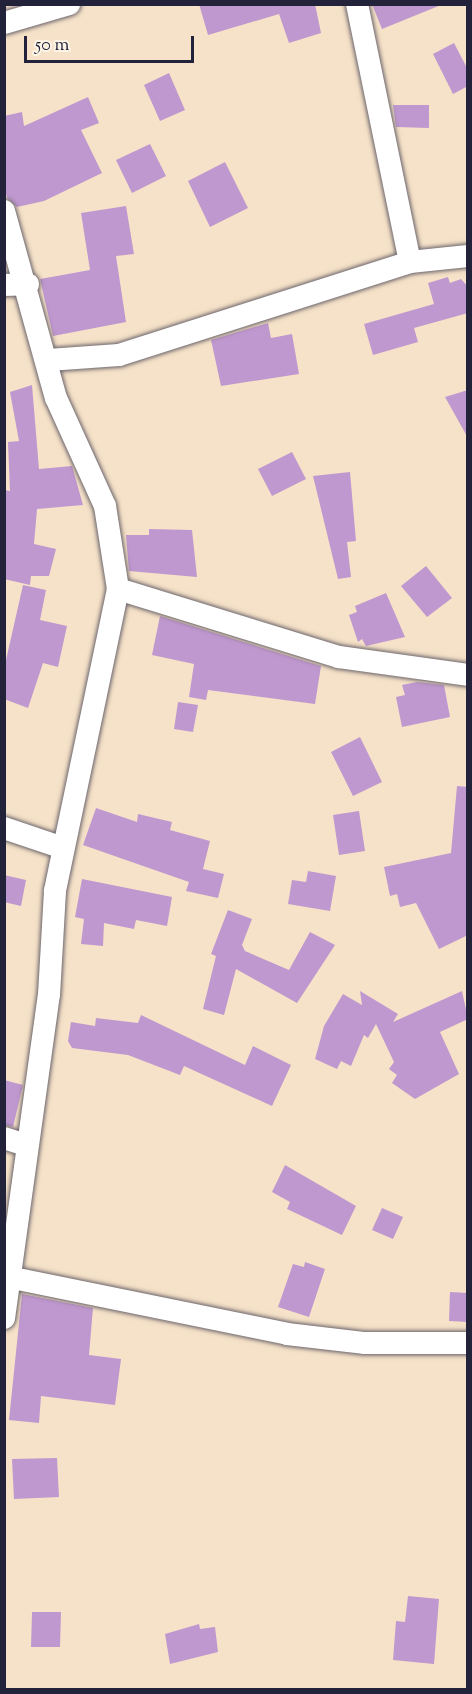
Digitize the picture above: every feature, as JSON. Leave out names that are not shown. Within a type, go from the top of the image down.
[{"type":"street","points":[[4,22],[69,4]]},
{"type":"street","points":[[357,4],[410,262]]},
{"type":"street","points":[[4,211],[28,284],[60,407],[105,506],[118,589],[115,624],[84,732],[63,848],[49,994],[15,1141],[4,1318]]},
{"type":"street","points":[[48,360],[144,349],[410,262],[468,256]]},
{"type":"street","points":[[4,285],[28,284]]},
{"type":"street","points":[[118,589],[328,655],[468,675]]},
{"type":"street","points":[[4,828],[63,848]]},
{"type":"street","points":[[8,1277],[287,1334],[365,1343],[468,1343]]},
{"type":"building","points":[[199,4],[315,4],[321,33],[289,43],[279,14],[208,35]]},
{"type":"building","points":[[372,4],[441,4],[441,5],[382,29]]},
{"type":"building","points":[[454,43],[468,70],[468,86],[453,94],[433,54]]},
{"type":"building","points":[[169,73],[185,110],[160,121],[144,85]]},
{"type":"building","points":[[88,97],[99,123],[81,130],[102,173],[44,201],[17,207],[7,198],[4,184],[4,116],[22,112],[24,126]]},
{"type":"building","points":[[393,105],[429,105],[429,128],[396,127]]},
{"type":"building","points":[[150,144],[166,176],[132,193],[116,160]]},
{"type":"building","points":[[225,162],[248,208],[210,227],[188,181]]},
{"type":"building","points":[[126,206],[134,254],[116,256],[126,322],[53,336],[40,279],[90,270],[81,213]]},
{"type":"building","points":[[448,277],[450,283],[461,279],[468,287],[468,313],[414,328],[418,342],[373,355],[364,324],[434,304],[428,283]]},
{"type":"building","points":[[268,323],[271,338],[292,334],[299,374],[221,386],[211,340]]},
{"type":"building","points":[[32,385],[39,469],[72,466],[83,505],[37,509],[34,544],[56,549],[49,576],[31,576],[30,585],[4,579],[4,490],[10,491],[8,442],[19,441],[10,392]]},
{"type":"building","points":[[468,390],[468,438],[445,397]]},
{"type":"building","points":[[292,452],[306,479],[272,496],[258,469]]},
{"type":"building","points":[[350,472],[356,541],[347,542],[351,577],[338,579],[313,476]]},
{"type":"building","points":[[149,529],[192,530],[197,577],[129,571],[126,535],[149,535]]},
{"type":"building","points":[[426,566],[452,598],[427,617],[401,586]]},
{"type":"building","points":[[23,585],[46,590],[40,620],[67,626],[58,667],[43,663],[28,708],[4,699],[4,669]]},
{"type":"building","points":[[386,593],[405,637],[366,646],[362,639],[358,642],[349,615],[357,612],[355,606]]},
{"type":"building","points":[[160,616],[321,666],[315,704],[208,690],[206,700],[189,697],[194,664],[152,655]]},
{"type":"building","points":[[417,682],[444,685],[450,717],[402,727],[396,697],[405,695],[402,685]]},
{"type":"building","points":[[178,702],[198,705],[193,732],[174,729]]},
{"type":"building","points":[[360,737],[382,782],[353,796],[331,752]]},
{"type":"building","points":[[457,786],[468,787],[468,935],[439,949],[416,903],[400,907],[397,894],[390,896],[384,867],[451,853]]},
{"type":"building","points":[[96,808],[137,822],[138,814],[172,822],[170,830],[210,841],[203,869],[224,874],[218,898],[186,891],[189,882],[83,845]]},
{"type":"building","points":[[359,811],[365,851],[339,855],[333,815]]},
{"type":"building","points":[[308,871],[336,876],[330,911],[288,904],[292,880],[306,882]]},
{"type":"building","points":[[4,875],[26,880],[21,906],[4,902]]},
{"type":"building","points":[[82,879],[172,897],[167,926],[136,920],[134,929],[104,923],[103,946],[81,944],[84,919],[75,917]]},
{"type":"building","points":[[228,910],[252,919],[242,945],[245,951],[289,970],[310,932],[335,945],[297,1003],[236,969],[224,1015],[203,1009],[216,956],[211,954]]},
{"type":"building","points":[[360,991],[398,1014],[393,1022],[462,991],[468,1019],[440,1032],[459,1074],[415,1099],[392,1083],[397,1075],[389,1069],[394,1062],[376,1024],[368,1038],[364,1035],[351,1066],[341,1061],[337,1069],[315,1059],[324,1026],[343,994],[362,1005]]},
{"type":"building","points":[[141,1015],[245,1065],[253,1046],[291,1065],[272,1106],[184,1066],[180,1075],[128,1055],[72,1048],[68,1041],[71,1022],[95,1026],[96,1018],[138,1023]]},
{"type":"building","points":[[4,1080],[23,1085],[13,1127],[4,1125]]},
{"type":"building","points":[[285,1165],[356,1206],[342,1235],[287,1209],[290,1202],[272,1192]]},
{"type":"building","points":[[382,1208],[403,1217],[393,1239],[372,1230]]},
{"type":"building","points":[[305,1262],[325,1269],[309,1317],[278,1307],[293,1264],[304,1267]]},
{"type":"building","points":[[450,1292],[468,1293],[468,1322],[449,1321]]},
{"type":"building","points":[[22,1294],[93,1308],[89,1355],[121,1359],[115,1405],[41,1396],[39,1423],[9,1420]]},
{"type":"building","points":[[57,1458],[59,1497],[14,1499],[12,1459]]},
{"type":"building","points":[[408,1596],[439,1599],[434,1664],[393,1660],[396,1621],[405,1622]]},
{"type":"building","points":[[32,1612],[61,1612],[60,1647],[31,1647]]},
{"type":"building","points":[[199,1624],[200,1629],[215,1627],[218,1652],[170,1664],[165,1634]]}]
